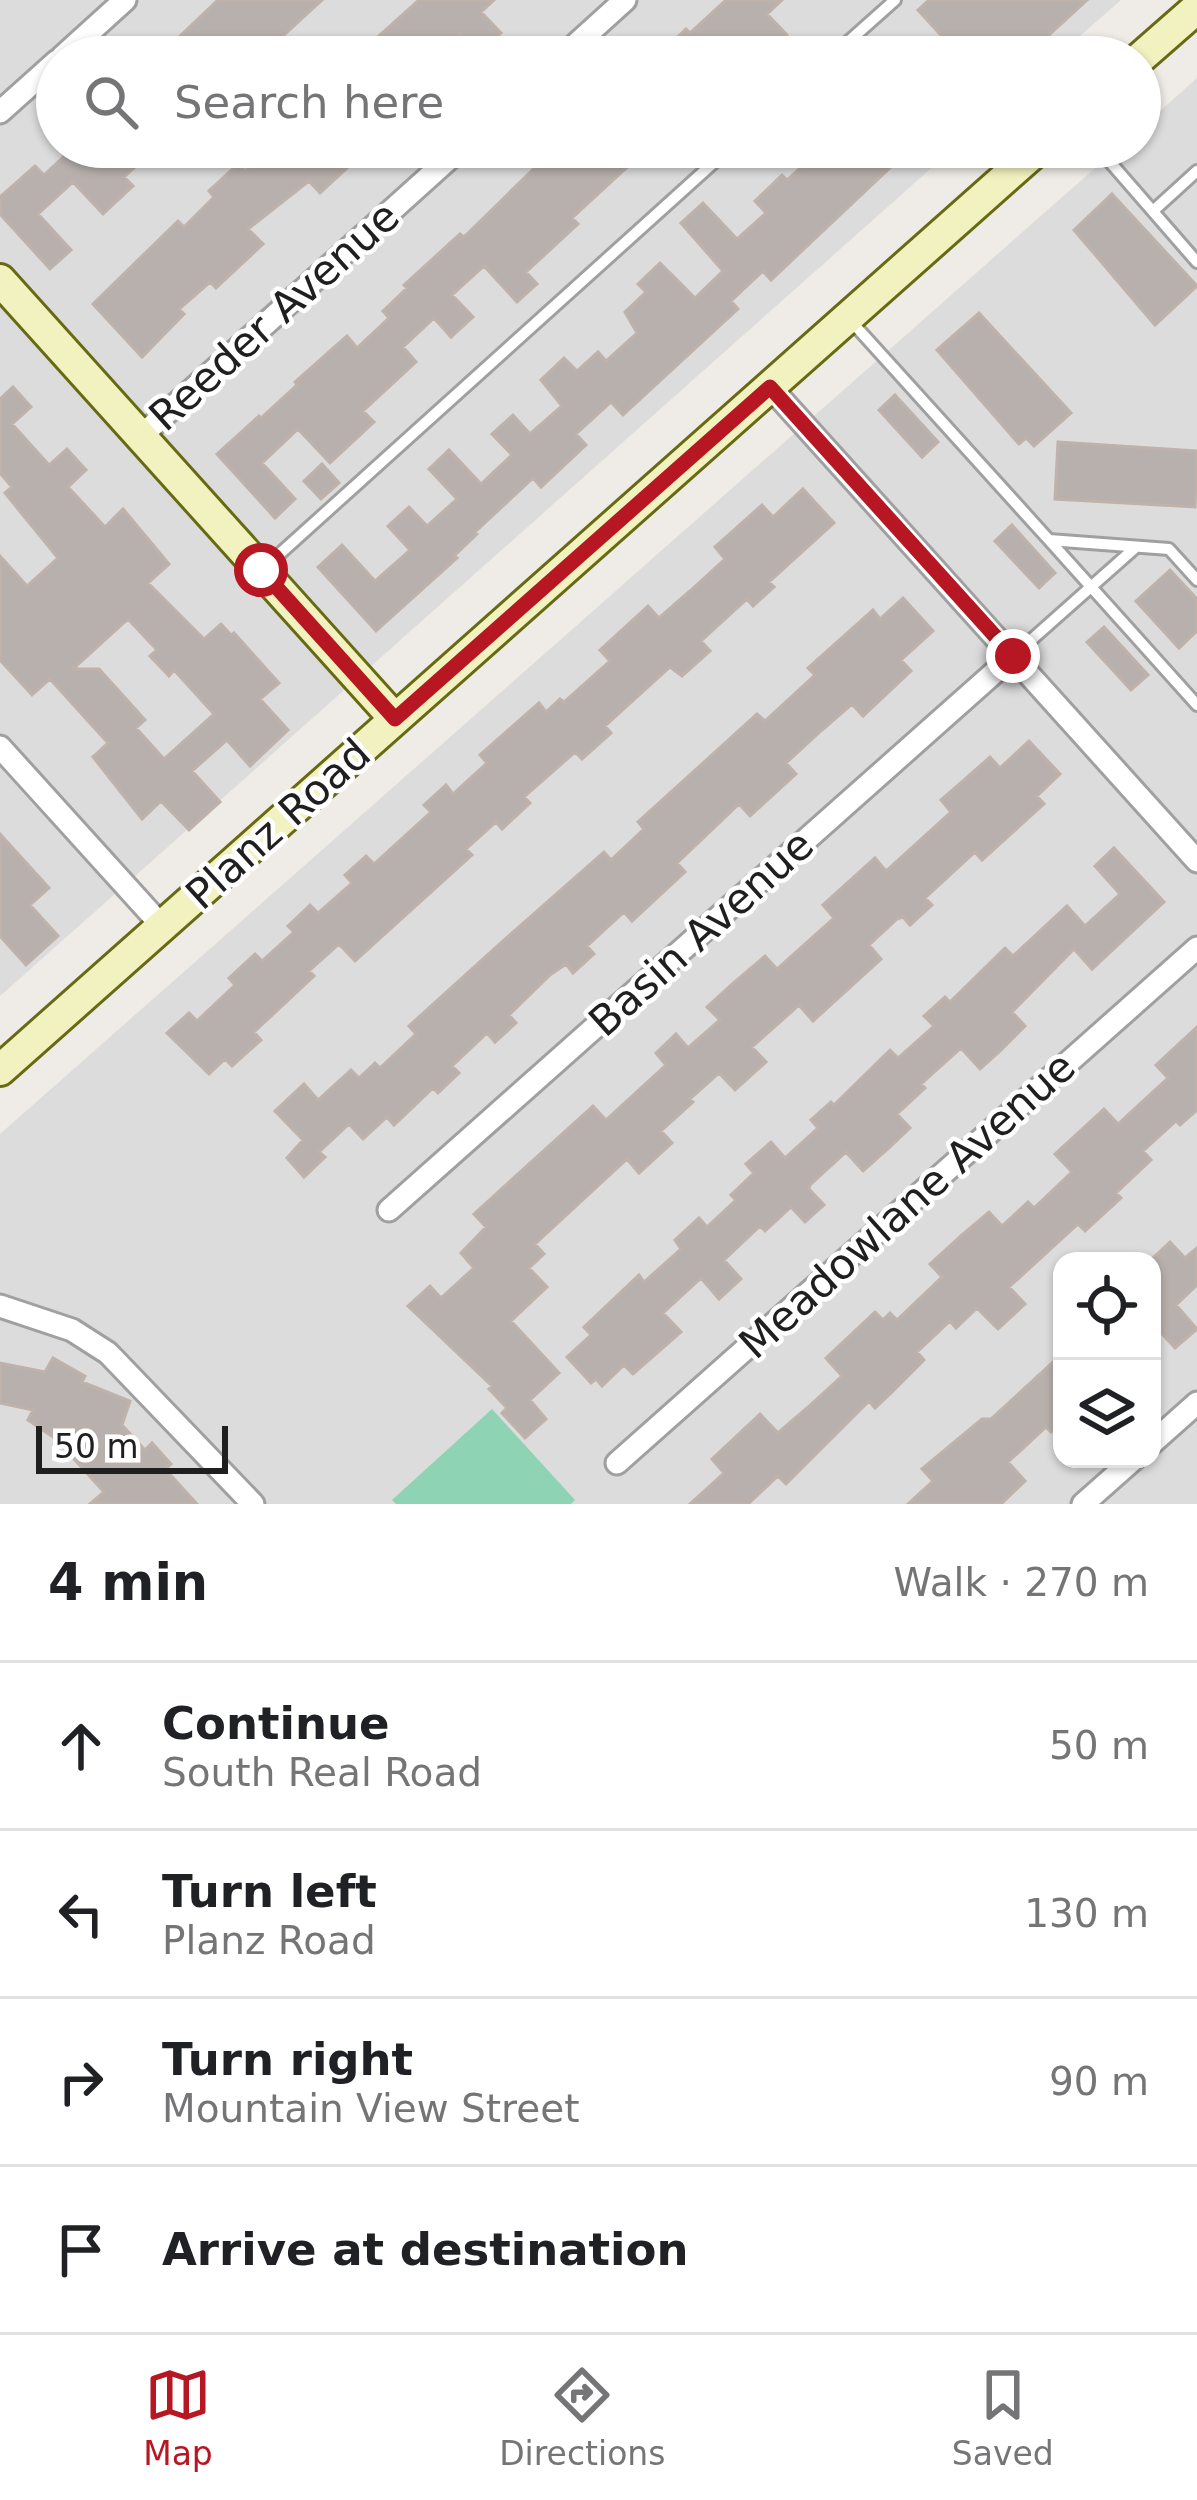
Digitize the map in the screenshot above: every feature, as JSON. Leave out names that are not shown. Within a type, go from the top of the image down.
[{"type":"street","points":[[85,36],[125,0]]},
{"type":"street","points":[[585,36],[625,0]]},
{"type":"street","points":[[1161,40],[1197,8]]},
{"type":"street","points":[[0,112],[36,80]]},
{"type":"street","name":"Reeder Avenue","points":[[141,436],[439,168]]},
{"type":"street","name":"Planz Road","points":[[0,1070],[1016,168]]},
{"type":"street","points":[[0,280],[395,719]]},
{"type":"street","points":[[770,387],[1197,861]]},
{"type":"street","name":"Basin Avenue","points":[[389,1210],[1013,656]]},
{"type":"street","points":[[0,746],[162,926]]},
{"type":"street","name":"Meadowlane Avenue","points":[[617,1463],[1197,948]]},
{"type":"street","points":[[0,1306],[72,1330],[108,1353],[253,1504]]},
{"type":"street","points":[[1161,1435],[1197,1403]]},
{"type":"street","points":[[1083,1504],[1124,1468]]},
{"type":"lane","points":[[855,36],[895,0]]},
{"type":"lane","points":[[261,570],[708,168]]},
{"type":"lane","points":[[1115,168],[1197,262]]},
{"type":"lane","points":[[1153,211],[1197,171]]},
{"type":"lane","points":[[848,317],[1197,705]]},
{"type":"lane","points":[[1049,540],[1169,549],[1197,580]]},
{"type":"lane","points":[[1013,656],[1136,547]]},
{"type":"shaded area","points":[[0,0],[1121,0],[1080,36],[36,36],[36,168],[931,168],[0,996]]},
{"type":"shaded area","points":[[1197,78],[1197,1504],[0,1504],[0,1134],[1095,168],[1161,168],[1161,110]]},
{"type":"green space","points":[[492,1409],[575,1500],[571,1504],[396,1504],[392,1500]]},
{"type":"building","points":[[218,0],[322,0],[283,36],[180,36]]},
{"type":"building","points":[[419,0],[494,0],[481,12],[501,33],[498,36],[379,36]]},
{"type":"building","points":[[726,0],[782,0],[767,14],[786,36],[679,36],[686,29],[690,33]]},
{"type":"building","points":[[929,0],[1087,0],[1048,36],[942,36],[918,10]]},
{"type":"building","points":[[35,166],[44,175],[52,168],[134,168],[124,177],[133,186],[103,214],[73,182],[38,214],[71,250],[50,269],[0,214],[0,197]]},
{"type":"building","points":[[234,168],[347,168],[320,193],[309,181],[248,229],[263,244],[216,288],[210,282],[179,309],[184,314],[142,357],[93,304],[178,221],[184,227],[214,197],[209,191]]},
{"type":"building","points":[[535,168],[626,168],[572,218],[578,224],[526,272],[537,284],[517,302],[484,266],[452,295],[473,317],[451,337],[434,318],[403,347],[416,362],[363,411],[374,422],[330,463],[298,429],[262,463],[295,499],[275,518],[217,454],[347,336],[357,348],[389,318],[383,311],[407,288],[404,285],[460,234],[464,237]]},
{"type":"building","points":[[800,168],[890,168],[771,280],[763,271],[731,301],[738,309],[623,415],[611,402],[576,434],[586,445],[541,487],[533,478],[475,532],[454,556],[457,558],[376,631],[318,567],[342,545],[375,581],[410,550],[388,526],[409,507],[427,526],[457,499],[429,469],[449,450],[481,484],[512,455],[492,434],[513,415],[530,434],[562,406],[541,380],[564,358],[577,371],[598,352],[606,361],[637,333],[625,312],[646,292],[638,284],[660,263],[695,298],[723,271],[681,223],[703,203],[737,239],[766,213],[755,201],[782,175],[787,180]]},
{"type":"building","points":[[1112,194],[1197,286],[1155,325],[1074,230]]},
{"type":"building","points":[[979,313],[1071,413],[1034,446],[1026,438],[1019,444],[937,350]]},
{"type":"building","points":[[13,387],[31,407],[12,424],[49,465],[67,449],[86,470],[68,487],[105,527],[123,509],[169,564],[148,583],[204,639],[221,624],[234,633],[279,683],[260,699],[288,730],[250,766],[227,740],[192,771],[220,802],[189,830],[161,801],[142,819],[93,757],[108,743],[50,679],[32,695],[0,660],[0,556],[27,586],[58,558],[5,493],[12,487],[0,473],[0,399]],"holes":[[[128,619],[157,650],[150,656],[169,676],[174,670],[214,714],[164,759],[136,728],[145,720],[99,669],[73,669]]]},
{"type":"building","points":[[895,395],[938,442],[922,457],[879,410]]},
{"type":"building","points":[[1058,442],[1197,451],[1195,507],[1055,499]]},
{"type":"building","points":[[322,464],[339,483],[321,499],[304,481]]},
{"type":"building","points":[[803,489],[834,523],[769,582],[774,587],[753,606],[747,599],[701,641],[710,651],[682,676],[670,667],[605,726],[611,733],[582,759],[575,752],[524,797],[530,803],[502,829],[496,822],[466,849],[472,855],[355,961],[339,944],[309,971],[314,976],[254,1032],[261,1040],[232,1066],[225,1059],[209,1074],[167,1033],[189,1013],[197,1021],[235,985],[229,978],[255,954],[262,961],[294,932],[288,926],[310,905],[318,913],[352,883],[345,875],[366,856],[374,864],[431,812],[424,805],[446,785],[453,794],[487,763],[480,755],[539,703],[546,712],[560,699],[564,702],[610,661],[600,650],[648,606],[659,618],[690,591],[725,559],[715,547],[762,505],[773,517]]},
{"type":"building","points":[[1012,525],[1055,573],[1039,588],[995,541]]},
{"type":"building","points":[[1170,570],[1197,599],[1197,631],[1179,648],[1136,601]]},
{"type":"building","points":[[903,598],[933,631],[901,660],[911,671],[863,716],[852,704],[822,730],[786,763],[796,774],[750,816],[739,804],[677,863],[685,872],[632,921],[624,912],[587,946],[594,954],[573,973],[566,964],[550,975],[509,1015],[516,1023],[495,1042],[487,1033],[452,1066],[459,1073],[438,1093],[433,1088],[394,1125],[387,1117],[363,1139],[349,1124],[319,1152],[325,1157],[304,1177],[287,1158],[303,1140],[275,1111],[304,1084],[318,1100],[351,1070],[359,1078],[375,1063],[380,1068],[416,1034],[409,1026],[495,948],[604,852],[611,860],[644,829],[638,822],[757,714],[765,721],[815,675],[808,668],[873,610],[880,619]]},
{"type":"building","points":[[1104,627],[1148,675],[1131,690],[1087,642]]},
{"type":"building","points":[[1029,741],[1060,774],[1037,796],[1044,804],[982,860],[975,852],[925,898],[932,905],[910,925],[903,917],[897,919],[869,945],[881,959],[813,1021],[799,1005],[752,1047],[766,1062],[735,1090],[719,1073],[690,1099],[693,1102],[661,1131],[672,1143],[639,1173],[627,1159],[535,1244],[544,1254],[529,1268],[547,1287],[511,1321],[559,1373],[530,1400],[546,1419],[525,1438],[502,1413],[507,1408],[489,1389],[492,1386],[408,1306],[430,1286],[441,1298],[474,1268],[461,1253],[486,1227],[474,1214],[593,1106],[606,1120],[666,1065],[656,1053],[676,1034],[688,1048],[720,1020],[707,1007],[731,985],[765,956],[777,969],[834,918],[823,905],[875,858],[886,871],[951,812],[941,800],[990,757],[1000,768]]},
{"type":"building","points":[[0,834],[49,888],[30,905],[58,936],[26,965],[0,936]]},
{"type":"building","points":[[1114,848],[1164,902],[1092,969],[1074,949],[1012,1012],[1025,1026],[999,1052],[980,1069],[961,1048],[921,1084],[925,1088],[897,1114],[910,1128],[890,1147],[863,1171],[846,1152],[810,1185],[824,1205],[805,1222],[791,1207],[765,1231],[760,1226],[724,1260],[741,1279],[719,1299],[701,1278],[663,1313],[681,1332],[633,1374],[624,1365],[602,1386],[596,1379],[591,1383],[567,1357],[591,1335],[584,1327],[639,1275],[644,1282],[681,1249],[675,1240],[699,1218],[707,1227],[736,1200],[731,1195],[754,1173],[746,1164],[771,1142],[785,1158],[818,1128],[811,1120],[831,1102],[834,1105],[890,1050],[898,1058],[934,1026],[924,1016],[945,997],[950,1002],[1005,948],[1013,956],[1067,906],[1085,926],[1120,894],[1095,866]]},
{"type":"building","points":[[1197,1027],[1197,1110],[1180,1125],[1176,1121],[1143,1151],[1151,1160],[1116,1193],[1121,1198],[1085,1231],[1078,1224],[1009,1287],[1025,1304],[998,1329],[977,1308],[956,1328],[950,1321],[917,1352],[924,1360],[890,1394],[875,1408],[869,1401],[786,1484],[778,1476],[748,1504],[690,1504],[724,1473],[712,1459],[760,1414],[778,1433],[807,1408],[842,1376],[826,1358],[875,1312],[883,1320],[890,1313],[897,1320],[942,1277],[930,1264],[962,1235],[989,1212],[1002,1226],[1028,1202],[1034,1208],[1072,1172],[1055,1154],[1104,1109],[1118,1124],[1168,1078],[1156,1065]]},
{"type":"building","points":[[1170,1242],[1185,1258],[1197,1248],[1197,1285],[1176,1305],[1197,1329],[1175,1348],[1161,1333],[1159,1252]]},
{"type":"building","points":[[53,1358],[85,1376],[82,1382],[130,1401],[122,1425],[145,1450],[152,1443],[171,1464],[165,1469],[197,1504],[90,1504],[104,1492],[56,1439],[28,1420],[33,1410],[0,1403],[0,1363],[45,1372]]},
{"type":"building","points":[[1053,1362],[1053,1430],[1046,1427],[1008,1462],[1025,1481],[1001,1504],[908,1504],[933,1481],[922,1469],[982,1419],[991,1419]]},
{"type":"route","points":[[261,570],[395,719],[770,387],[1013,656]]}]
